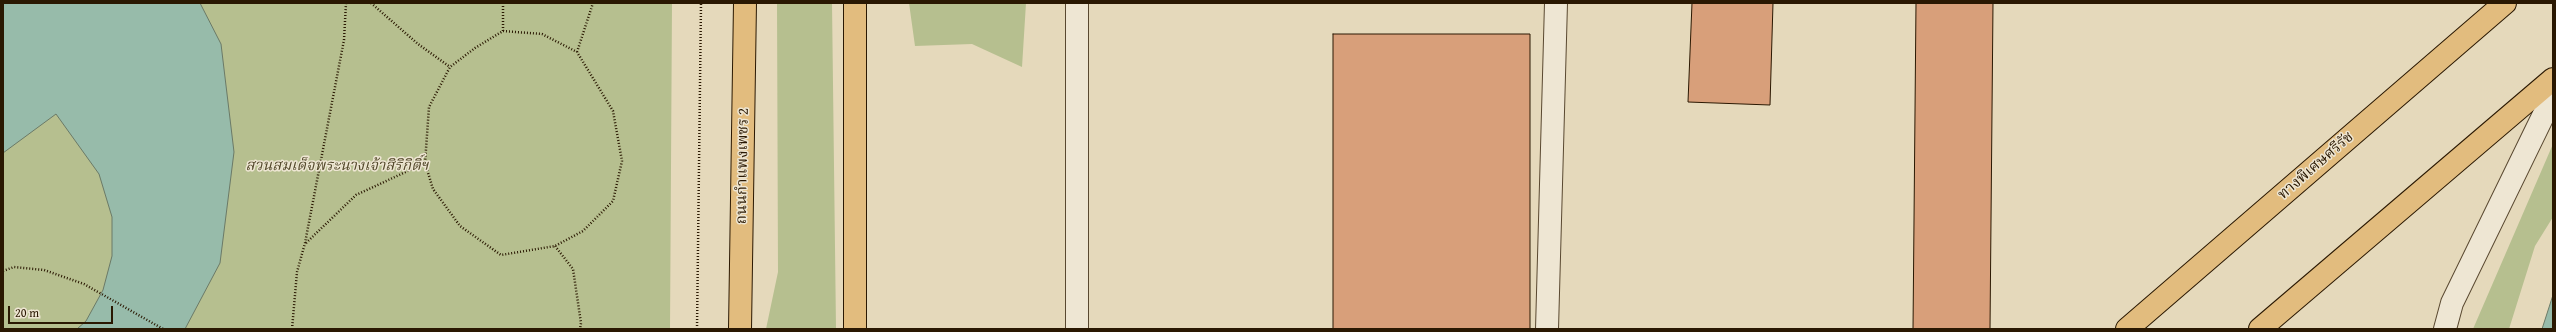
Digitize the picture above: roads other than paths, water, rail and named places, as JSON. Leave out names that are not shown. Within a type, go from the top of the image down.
[{"type":"main road","name":"ถนนกำแพงเพชร 2","points":[[740,329],[745,3]]},
{"type":"main road","points":[[855,3],[855,329]]},
{"type":"main road","name":"ทางพิเศษศรีรัช","points":[[2127,329],[2506,3]]},
{"type":"main road","points":[[2260,329],[2553,79]]},
{"type":"lane","points":[[1076,3],[1077,329]]},
{"type":"lane","points":[[1547,329],[1556,3]]},
{"type":"lane","points":[[2445,329],[2452,303],[2546,110],[2553,102]]},
{"type":"park label","name":"สวนสมเด็จพระนางเจ้าสิริกิติ์ฯ","points":[[337,166]]}]
